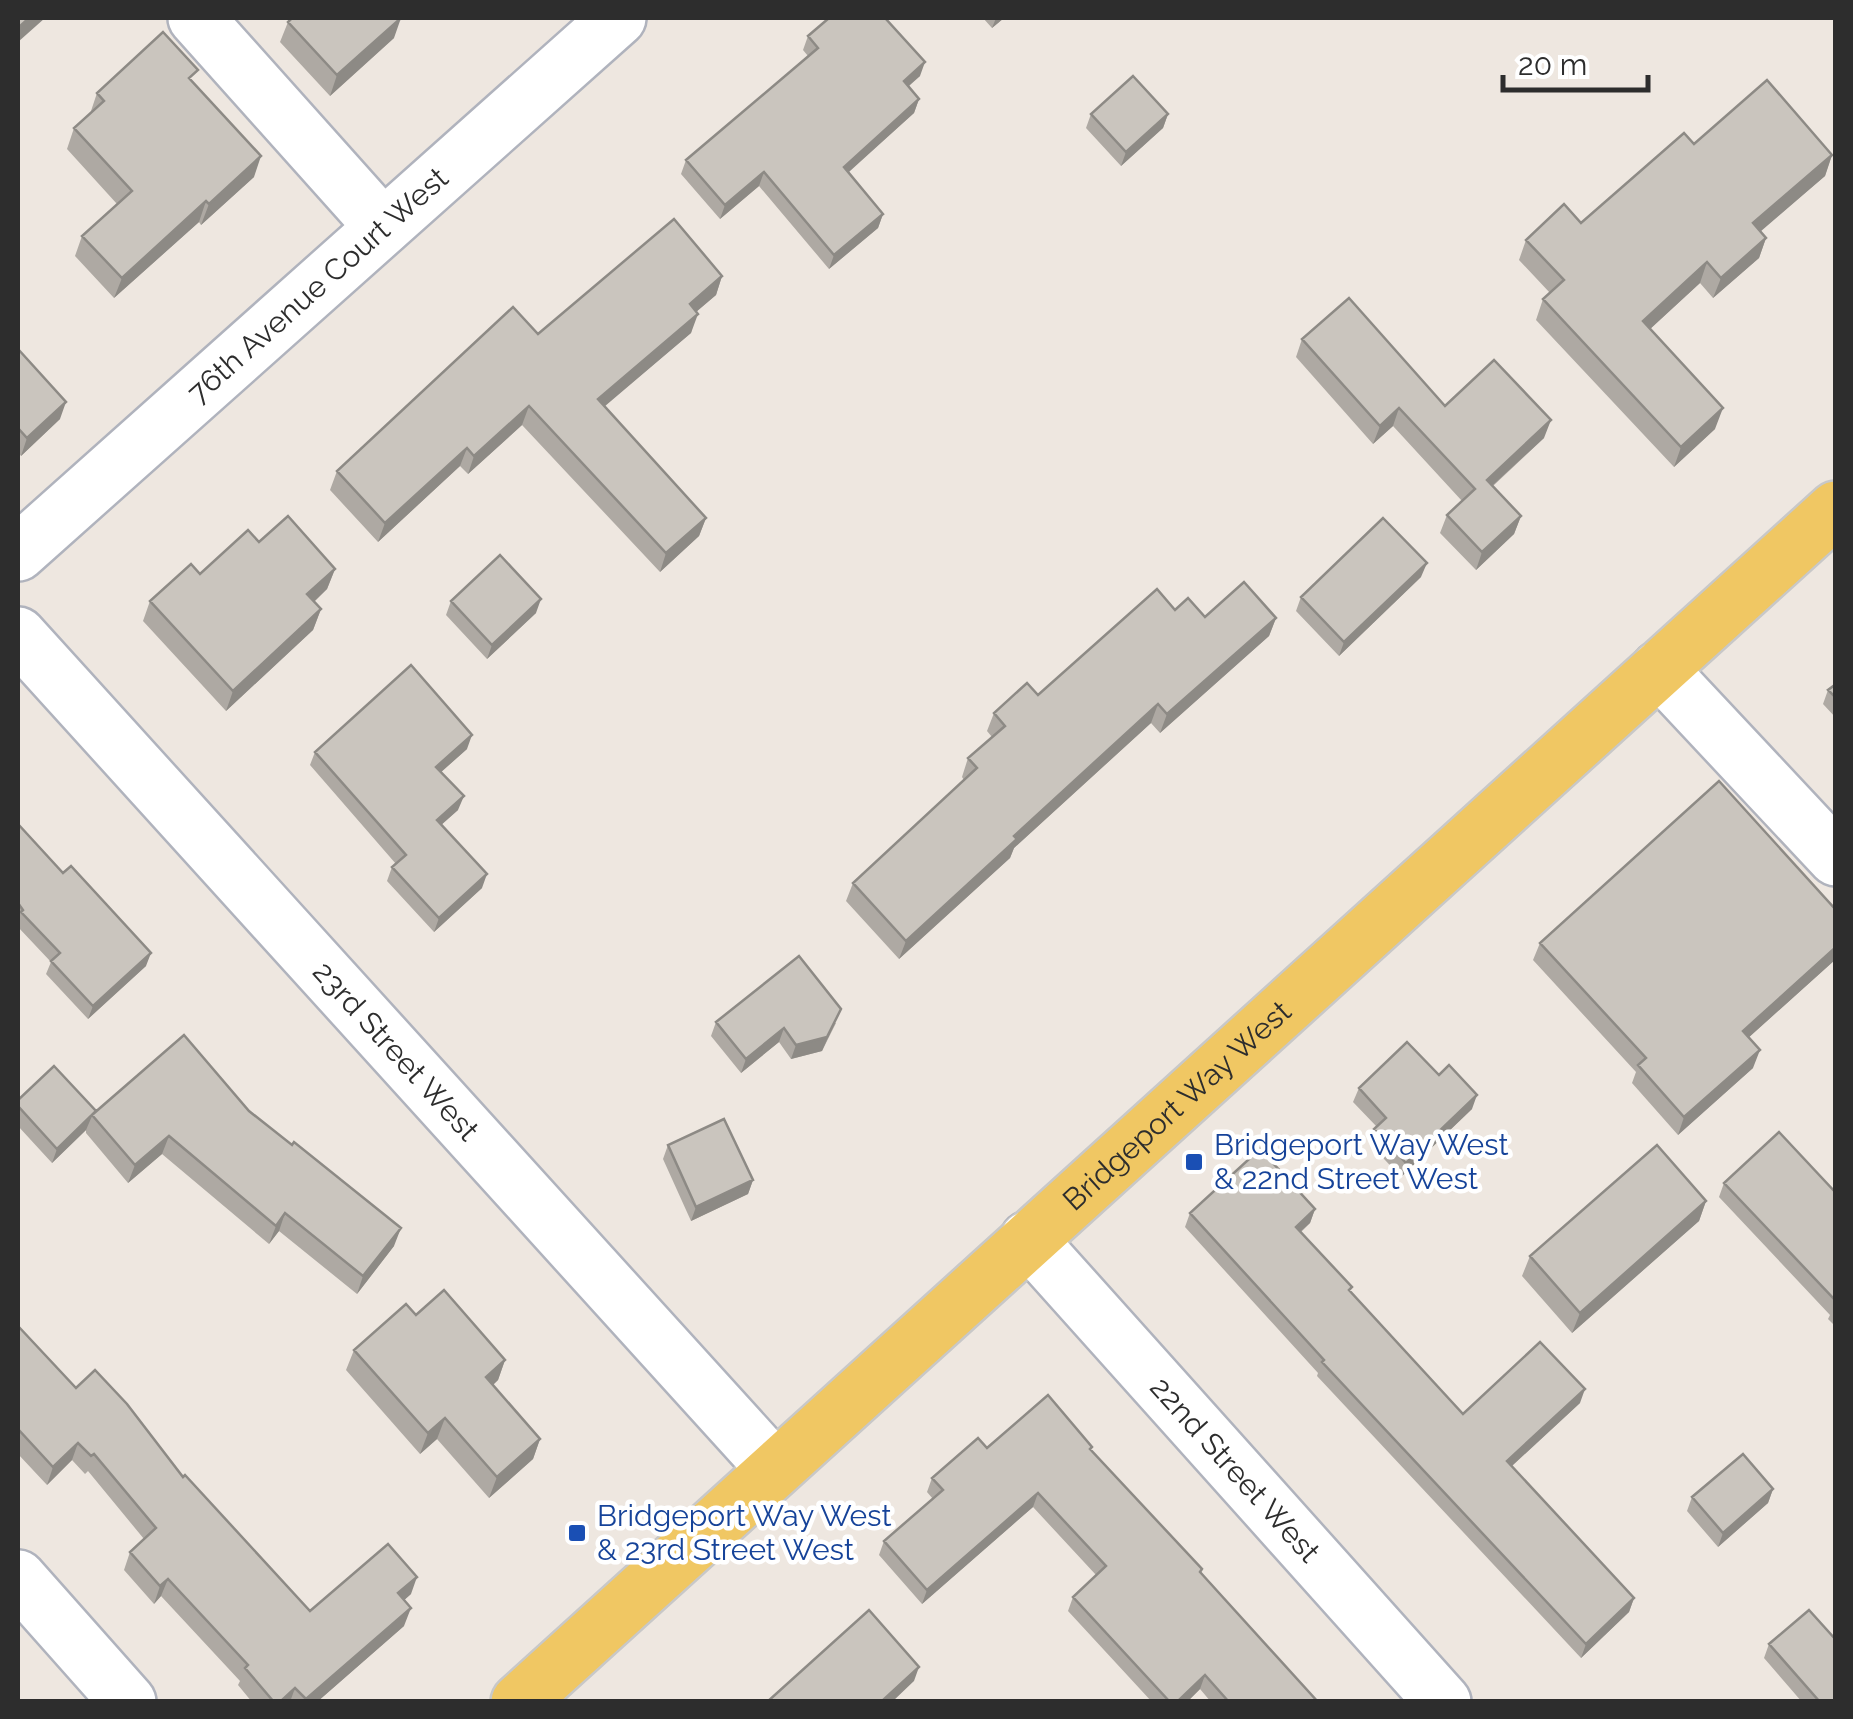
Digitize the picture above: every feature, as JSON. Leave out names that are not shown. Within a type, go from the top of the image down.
[{"type":"main road","name":"Bridgeport Way West","points":[[519,1702],[1836,509]]},
{"type":"street","points":[[196,18],[383,227]]},
{"type":"street","name":"76th Avenue Court West","points":[[18,553],[618,18]]},
{"type":"street","name":"23rd Street West","points":[[18,635],[774,1468]]},
{"type":"street","points":[[1658,669],[1836,858]]},
{"type":"street","name":"22nd Street West","points":[[1028,1238],[1443,1702]]},
{"type":"street","points":[[18,1578],[128,1702]]},
{"type":"building","points":[[292,18],[401,18],[337,75],[288,22]]},
{"type":"building","points":[[829,18],[885,18],[925,62],[904,81],[919,99],[844,167],[883,214],[834,255],[764,172],[725,205],[686,160],[818,48],[808,36]]},
{"type":"building","points":[[163,32],[198,70],[189,78],[261,156],[122,278],[82,236],[132,191],[74,128],[104,101],[97,93]]},
{"type":"building","points":[[1133,76],[1168,114],[1126,152],[1091,114]]},
{"type":"building","points":[[1767,80],[1832,155],[1753,223],[1766,238],[1721,278],[1707,262],[1643,321],[1723,408],[1681,447],[1543,299],[1564,280],[1526,240],[1564,204],[1581,223],[1684,133],[1694,144]]},
{"type":"building","points":[[674,219],[722,276],[690,304],[698,314],[598,399],[706,518],[666,553],[529,406],[474,456],[467,448],[385,523],[337,471],[513,307],[538,334]]},
{"type":"building","points":[[1349,298],[1445,406],[1494,360],[1551,420],[1487,480],[1521,516],[1482,552],[1447,515],[1475,489],[1399,408],[1380,426],[1302,339]]},
{"type":"building","points":[[18,349],[66,402],[27,438],[18,428]]},
{"type":"building","points":[[288,516],[335,569],[307,594],[321,609],[233,691],[150,601],[191,564],[200,574],[248,530],[259,542]]},
{"type":"building","points":[[1383,518],[1427,563],[1344,642],[1301,597]]},
{"type":"building","points":[[500,555],[541,599],[492,645],[451,601]]},
{"type":"building","points":[[1244,582],[1276,618],[1167,714],[1158,704],[906,941],[853,883],[977,768],[968,758],[1005,726],[994,713],[1027,683],[1038,695],[1157,589],[1175,610],[1188,598],[1205,617]]},
{"type":"building","points":[[411,665],[472,735],[436,767],[464,796],[437,820],[487,874],[439,918],[392,867],[406,855],[315,752]]},
{"type":"building","points":[[1719,781],[1836,910],[1836,947],[1743,1031],[1760,1050],[1684,1117],[1638,1065],[1646,1058],[1540,943]]},
{"type":"building","points":[[18,824],[63,873],[71,866],[151,953],[93,1006],[51,961],[60,953],[21,912]]},
{"type":"building","points":[[799,956],[841,1009],[827,1037],[796,1045],[784,1028],[746,1059],[716,1022]]},
{"type":"building","points":[[184,1035],[249,1111],[401,1228],[363,1276],[285,1213],[276,1226],[169,1136],[135,1165],[92,1115]]},
{"type":"building","points":[[1407,1042],[1439,1075],[1449,1065],[1477,1095],[1406,1163],[1374,1129],[1386,1118],[1359,1088]]},
{"type":"building","points":[[54,1066],[96,1111],[57,1149],[18,1106],[18,1100]]},
{"type":"building","points":[[724,1119],[753,1180],[696,1207],[668,1145]]},
{"type":"building","points":[[1779,1132],[1836,1193],[1836,1301],[1724,1183]]},
{"type":"building","points":[[1657,1145],[1706,1201],[1580,1313],[1530,1256]]},
{"type":"building","points":[[1260,1149],[1315,1209],[1296,1227],[1463,1414],[1540,1342],[1585,1389],[1507,1461],[1634,1598],[1586,1644],[1322,1362],[1190,1213]]},
{"type":"building","points":[[444,1290],[505,1360],[486,1377],[540,1439],[497,1477],[445,1418],[428,1433],[354,1350],[406,1304],[416,1315]]},
{"type":"building","points":[[18,1326],[76,1388],[95,1370],[127,1404],[183,1477],[310,1611],[388,1544],[417,1577],[398,1593],[411,1608],[306,1699],[295,1688],[280,1702],[274,1702],[245,1668],[248,1665],[168,1579],[160,1586],[130,1552],[156,1528],[94,1454],[91,1456],[78,1443],[53,1467],[18,1429]]},
{"type":"building","points":[[1048,1395],[1090,1449],[1318,1702],[1229,1702],[1205,1675],[1177,1702],[1170,1702],[1073,1597],[1106,1566],[1038,1493],[927,1590],[884,1541],[943,1490],[932,1478],[978,1438],[987,1448]]},
{"type":"building","points":[[1743,1454],[1773,1489],[1723,1533],[1692,1497]]},
{"type":"building","points":[[869,1610],[919,1667],[881,1702],[767,1702]]},
{"type":"building","points":[[1809,1610],[1836,1640],[1836,1702],[1820,1702],[1769,1644]]},
{"type":"place","name":"Bridgeport Way West & 22nd Street West","points":[[1194,1162]]},
{"type":"place","name":"Bridgeport Way West & 23rd Street West","points":[[577,1533]]}]
